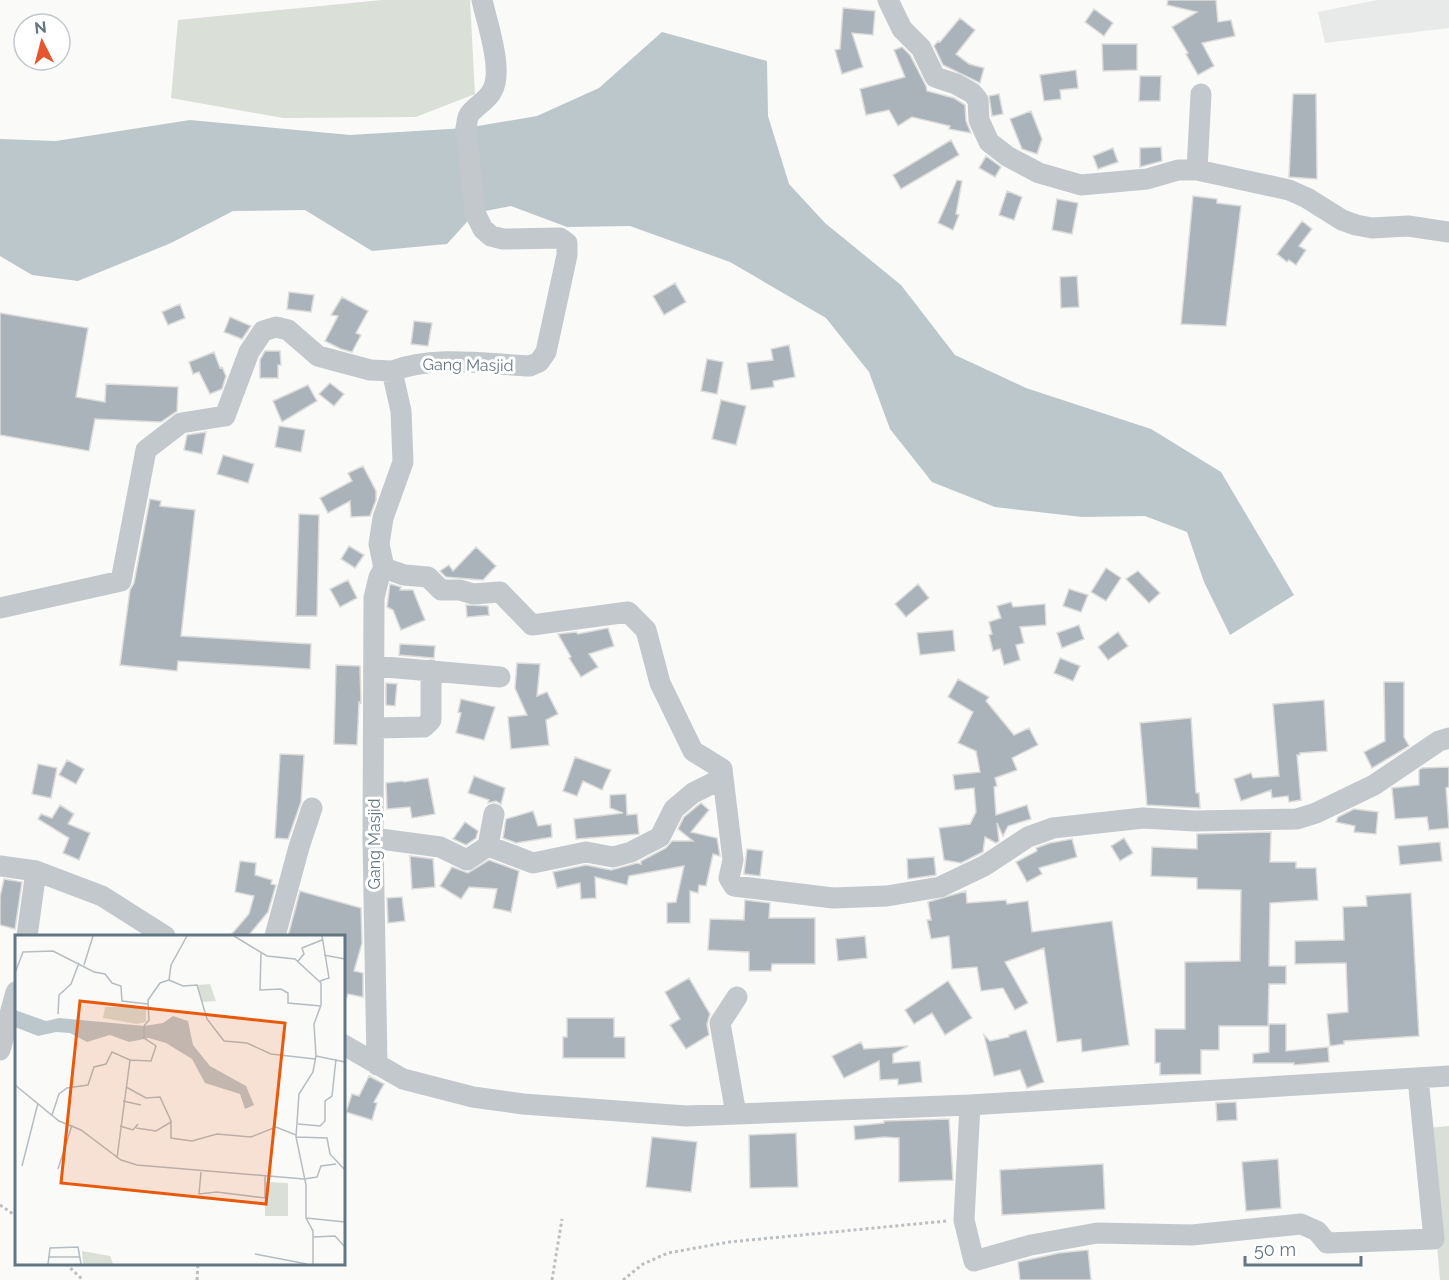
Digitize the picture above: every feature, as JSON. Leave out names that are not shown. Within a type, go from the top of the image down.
[{"type":"street","name":"Gang Masjid","points":[[377,1065],[373,838],[374,598],[384,568],[379,544],[382,518],[403,462],[402,411],[392,370],[430,361],[530,366],[539,362],[546,352],[567,255],[567,243],[560,238],[503,239],[490,236],[483,229],[475,213],[466,128],[469,115],[488,98],[494,89],[496,79],[496,67],[482,0]]},
{"type":"street","points":[[888,0],[902,29],[921,48],[935,77],[956,84],[978,100],[979,120],[989,142],[1007,156],[1039,173],[1081,185],[1147,179],[1178,170],[1197,170],[1289,190],[1307,198],[1342,220],[1356,225],[1372,228],[1408,226],[1449,232]]},
{"type":"street","points":[[1197,170],[1202,94]]},
{"type":"street","points":[[0,608],[121,581],[146,450],[181,423],[225,416],[249,352],[263,331],[276,327],[288,330],[318,356],[370,370],[392,370]]},
{"type":"street","points":[[384,568],[404,575],[428,577],[441,590],[460,590],[473,594],[500,592],[532,625],[628,612],[646,630],[660,683],[693,751],[722,769],[733,861],[729,878],[734,886],[833,898],[888,896],[940,887],[984,866],[1028,837],[1053,828],[1143,818],[1195,821],[1297,819],[1316,813],[1374,785],[1439,741],[1449,738]]},
{"type":"street","points":[[374,666],[500,677]]},
{"type":"street","points":[[375,728],[424,727],[431,720],[431,670]]},
{"type":"street","points":[[488,846],[533,863],[586,852],[613,857],[631,852],[660,837],[674,809],[693,793],[723,778]]},
{"type":"street","points":[[274,935],[312,808]]},
{"type":"street","points":[[373,838],[440,847],[467,860],[488,846],[494,814]]},
{"type":"street","points":[[0,866],[36,871],[102,896],[163,935]]},
{"type":"street","points":[[27,935],[36,871]]},
{"type":"street","points":[[0,1050],[15,996]]},
{"type":"street","points":[[736,1114],[720,1023],[737,997]]},
{"type":"street","points":[[345,1046],[403,1079],[473,1096],[523,1104],[686,1116],[970,1105],[1449,1076]]},
{"type":"street","points":[[970,1105],[964,1220],[974,1261],[1031,1245],[1097,1233],[1192,1234],[1301,1224],[1317,1232],[1327,1243],[1434,1239],[1418,1078]]},
{"type":"path","points":[[0,1205],[15,1215]]},
{"type":"path","points":[[552,1280],[562,1219]]},
{"type":"path","points":[[623,1280],[643,1264],[668,1253],[729,1242],[964,1220]]},
{"type":"path","points":[[68,1265],[83,1280]]},
{"type":"path","points":[[197,1280],[198,1265]]},
{"type":"shaded area","points":[[382,0],[470,0],[475,94],[416,117],[283,118],[171,98],[178,20]]},
{"type":"shaded area","points":[[1377,0],[1449,0],[1449,28],[1325,43],[1318,12]]},
{"type":"shaded area","points":[[662,32],[767,61],[768,116],[789,184],[825,223],[901,285],[955,355],[1026,388],[1151,429],[1221,472],[1294,595],[1230,635],[1204,582],[1187,532],[1145,516],[1082,517],[995,507],[932,482],[890,429],[869,372],[826,318],[730,262],[630,226],[567,227],[511,206],[475,213],[447,244],[372,251],[305,210],[233,211],[171,243],[78,281],[32,275],[0,256],[0,139],[56,141],[190,120],[350,135],[466,128],[537,116],[599,88]]},
{"type":"shaded area","points":[[1449,1126],[1449,1280],[1440,1280],[1427,1128]]},
{"type":"building","points":[[1168,0],[1216,0],[1218,22],[1231,20],[1235,36],[1202,43],[1214,66],[1198,75],[1172,27],[1197,12],[1167,5]]},
{"type":"building","points":[[843,8],[875,11],[873,35],[852,33],[863,67],[842,74],[835,50],[840,49]]},
{"type":"building","points":[[1094,9],[1113,23],[1104,36],[1085,22]]},
{"type":"building","points":[[960,18],[975,30],[956,54],[969,64],[984,68],[980,83],[943,65],[934,46]]},
{"type":"building","points":[[1102,44],[1137,44],[1137,70],[1103,71]]},
{"type":"building","points":[[902,47],[910,55],[927,91],[954,98],[965,105],[966,121],[971,133],[949,129],[950,126],[912,117],[898,126],[889,110],[866,115],[860,89],[905,77],[894,50]]},
{"type":"building","points":[[1076,70],[1078,88],[1060,90],[1061,99],[1044,101],[1040,75]]},
{"type":"building","points":[[1140,76],[1161,76],[1160,101],[1139,101]]},
{"type":"building","points":[[999,94],[1003,114],[992,116],[989,96]]},
{"type":"building","points":[[1293,94],[1316,94],[1317,179],[1289,177]]},
{"type":"building","points":[[1031,111],[1042,139],[1037,154],[1022,149],[1010,119]]},
{"type":"building","points":[[951,140],[959,155],[901,189],[893,175]]},
{"type":"building","points":[[1161,147],[1162,161],[1140,167],[1140,148]]},
{"type":"building","points":[[1113,148],[1118,162],[1098,169],[1093,156]]},
{"type":"building","points":[[986,156],[1001,167],[995,177],[979,168]]},
{"type":"building","points":[[957,180],[962,181],[956,214],[959,215],[953,230],[938,223]]},
{"type":"building","points":[[1007,191],[1022,197],[1014,220],[999,215]]},
{"type":"building","points":[[1193,196],[1217,199],[1217,203],[1241,206],[1226,326],[1181,324]]},
{"type":"building","points":[[1057,199],[1078,203],[1072,234],[1052,230]]},
{"type":"building","points":[[1302,221],[1312,229],[1299,246],[1306,250],[1296,265],[1289,260],[1287,262],[1277,254]]},
{"type":"building","points":[[1077,276],[1079,307],[1061,308],[1060,277]]},
{"type":"building","points":[[675,283],[686,302],[664,315],[653,296]]},
{"type":"building","points":[[289,292],[314,295],[311,312],[287,309]]},
{"type":"building","points":[[342,297],[368,311],[356,333],[361,335],[352,352],[325,341],[338,316],[331,315]]},
{"type":"building","points":[[180,304],[185,318],[168,325],[162,312]]},
{"type":"building","points":[[0,313],[88,328],[76,397],[105,402],[106,384],[178,387],[177,411],[161,422],[95,419],[89,451],[0,435]]},
{"type":"building","points":[[230,317],[251,326],[242,339],[224,332]]},
{"type":"building","points":[[414,321],[432,323],[428,346],[411,344]]},
{"type":"building","points":[[789,345],[795,377],[773,381],[774,387],[751,390],[747,363],[773,360],[771,349]]},
{"type":"building","points":[[265,351],[280,351],[281,365],[278,365],[278,378],[260,378],[260,360]]},
{"type":"building","points":[[214,352],[226,376],[222,389],[210,394],[199,372],[193,374],[189,362]]},
{"type":"building","points":[[707,359],[723,362],[717,394],[701,391]]},
{"type":"building","points":[[330,383],[344,394],[334,406],[319,394]]},
{"type":"building","points":[[308,385],[317,401],[282,422],[273,401]]},
{"type":"building","points":[[721,400],[746,406],[736,445],[712,439]]},
{"type":"building","points":[[279,426],[305,430],[301,452],[275,447]]},
{"type":"building","points":[[206,432],[202,454],[184,450],[187,435]]},
{"type":"building","points":[[223,455],[254,464],[248,483],[217,474]]},
{"type":"building","points":[[363,466],[376,491],[376,500],[370,516],[351,517],[350,501],[328,513],[320,498],[352,481],[348,473]]},
{"type":"building","points":[[150,499],[161,501],[160,506],[195,510],[181,636],[311,644],[310,669],[178,661],[177,671],[120,665],[130,590],[134,583]]},
{"type":"building","points":[[299,514],[319,515],[317,616],[296,616]]},
{"type":"building","points":[[349,546],[364,555],[355,568],[341,559]]},
{"type":"building","points":[[476,547],[496,566],[483,580],[446,577],[440,571],[449,565],[453,571]]},
{"type":"building","points":[[1106,568],[1121,578],[1106,601],[1091,592]]},
{"type":"building","points":[[1138,571],[1160,593],[1149,603],[1126,579]]},
{"type":"building","points":[[348,580],[357,598],[340,607],[330,589]]},
{"type":"building","points":[[390,584],[401,587],[400,590],[413,590],[425,620],[401,630],[393,610],[387,607]]},
{"type":"building","points":[[918,584],[929,598],[906,617],[895,604]]},
{"type":"building","points":[[1069,589],[1088,595],[1081,612],[1063,606]]},
{"type":"building","points":[[1011,602],[1013,607],[1045,604],[1046,625],[1020,627],[1024,643],[1016,645],[1020,660],[1004,665],[1000,649],[993,651],[989,622],[1001,618],[997,606]]},
{"type":"building","points":[[466,605],[488,606],[489,615],[467,617]]},
{"type":"building","points":[[1079,625],[1084,639],[1062,648],[1057,633]]},
{"type":"building","points":[[608,628],[614,646],[589,654],[598,667],[581,677],[558,634],[576,632],[578,634]]},
{"type":"building","points":[[953,630],[955,651],[920,655],[917,633]]},
{"type":"building","points":[[1118,632],[1128,646],[1108,660],[1098,647]]},
{"type":"building","points":[[400,644],[435,646],[434,658],[399,655]]},
{"type":"building","points":[[1060,658],[1080,666],[1073,681],[1054,673]]},
{"type":"building","points":[[517,663],[540,664],[537,696],[547,692],[558,714],[546,720],[549,745],[511,749],[508,717],[527,715],[515,688]]},
{"type":"building","points":[[336,665],[360,666],[361,703],[359,702],[357,745],[334,744]]},
{"type":"building","points":[[958,679],[989,697],[986,701],[1014,735],[1029,728],[1038,745],[1012,758],[1017,770],[995,778],[997,786],[994,787],[996,815],[1027,805],[1031,819],[1008,826],[1003,836],[997,823],[999,841],[996,843],[985,837],[983,852],[961,863],[944,860],[939,828],[970,824],[976,812],[974,788],[955,790],[953,775],[980,772],[976,751],[958,743],[973,712],[948,697]]},
{"type":"building","points":[[1384,682],[1404,682],[1404,737],[1409,746],[1372,768],[1364,752],[1385,741]]},
{"type":"building","points":[[386,683],[397,684],[395,706],[386,705]]},
{"type":"building","points":[[461,699],[495,707],[484,740],[456,733],[461,713],[458,712]]},
{"type":"building","points":[[1324,700],[1327,751],[1297,755],[1301,800],[1289,802],[1288,796],[1272,798],[1271,790],[1241,801],[1234,779],[1251,773],[1253,778],[1279,776],[1273,704]]},
{"type":"building","points":[[1191,718],[1196,793],[1199,793],[1200,808],[1147,805],[1140,723]]},
{"type":"building","points":[[280,754],[304,755],[301,802],[288,839],[275,838]]},
{"type":"building","points":[[575,757],[611,770],[602,790],[583,781],[577,796],[563,791]]},
{"type":"building","points":[[67,760],[84,769],[76,784],[59,775]]},
{"type":"building","points":[[38,764],[57,768],[51,798],[32,794]]},
{"type":"building","points":[[1449,767],[1449,787],[1446,788],[1449,828],[1429,830],[1427,817],[1395,819],[1392,788],[1419,785],[1419,770],[1422,768]]},
{"type":"building","points":[[474,776],[505,788],[501,804],[496,801],[488,803],[489,800],[468,793]]},
{"type":"building","points":[[428,778],[435,814],[412,818],[410,807],[387,809],[386,783]]},
{"type":"building","points":[[626,794],[627,815],[637,814],[639,834],[576,839],[574,819],[623,813],[610,808],[610,795]]},
{"type":"building","points":[[701,803],[709,810],[691,832],[717,838],[720,856],[713,854],[706,886],[699,885],[698,893],[690,891],[690,923],[667,923],[667,903],[676,902],[684,866],[629,876],[627,885],[595,877],[596,898],[581,899],[580,883],[557,888],[553,872],[586,865],[611,870],[641,864],[641,861],[666,848],[672,841],[693,841],[678,829],[684,817]]},
{"type":"building","points":[[60,805],[74,814],[68,824],[90,833],[79,860],[63,853],[69,838],[38,819],[41,814],[52,818]]},
{"type":"building","points":[[1354,809],[1378,812],[1376,834],[1354,832],[1355,826],[1336,822],[1338,817]]},
{"type":"building","points":[[533,811],[538,826],[551,824],[552,837],[516,843],[503,838],[506,819]]},
{"type":"building","points":[[465,822],[478,831],[476,838],[466,845],[453,839]]},
{"type":"building","points":[[1271,832],[1270,862],[1296,862],[1296,868],[1316,868],[1318,900],[1270,903],[1269,966],[1286,966],[1286,984],[1269,984],[1268,1026],[1219,1026],[1219,1050],[1201,1050],[1201,1074],[1160,1075],[1160,1063],[1155,1063],[1155,1029],[1185,1029],[1185,962],[1240,961],[1241,890],[1197,889],[1197,878],[1151,876],[1152,847],[1197,849],[1197,834]]},
{"type":"building","points":[[1124,838],[1133,853],[1120,861],[1111,846]]},
{"type":"building","points":[[1072,839],[1077,857],[1039,868],[1042,874],[1027,882],[1016,862],[1037,851],[1036,848]]},
{"type":"building","points":[[1440,842],[1442,861],[1400,865],[1398,846]]},
{"type":"building","points":[[747,849],[763,851],[760,876],[744,874]]},
{"type":"building","points":[[410,856],[433,859],[435,887],[412,889]]},
{"type":"building","points":[[934,857],[936,875],[908,879],[907,859]]},
{"type":"building","points":[[489,860],[519,871],[511,912],[493,908],[497,889],[469,887],[461,899],[440,886],[452,867],[468,873]]},
{"type":"building","points":[[240,861],[256,863],[255,875],[272,880],[271,884],[276,885],[268,912],[249,935],[231,935],[249,914],[254,896],[235,892]]},
{"type":"building","points":[[4,879],[22,882],[15,929],[0,925],[0,897]]},
{"type":"building","points":[[300,891],[361,908],[362,943],[354,971],[363,973],[363,997],[348,994],[345,996],[345,935],[288,935]]},
{"type":"building","points":[[966,891],[967,903],[1006,900],[1007,904],[1028,901],[1032,932],[1112,921],[1129,1045],[1082,1052],[1081,1039],[1057,1042],[1044,948],[1005,962],[1028,1003],[1015,1010],[1003,988],[981,991],[977,967],[952,969],[949,936],[931,939],[927,920],[931,920],[928,902]]},
{"type":"building","points":[[1411,893],[1419,1036],[1344,1041],[1344,1044],[1330,1046],[1327,1014],[1348,1012],[1346,963],[1295,964],[1295,941],[1344,940],[1343,907],[1367,906],[1366,896]]},
{"type":"building","points":[[402,897],[405,921],[388,923],[387,898]]},
{"type":"building","points":[[745,900],[770,903],[769,918],[815,918],[815,964],[772,964],[771,971],[749,971],[749,952],[708,950],[710,919],[744,920]]},
{"type":"building","points":[[865,936],[867,958],[838,961],[836,939]]},
{"type":"building","points":[[689,978],[710,1014],[707,1024],[709,1035],[686,1049],[670,1025],[680,1019],[665,992]]},
{"type":"building","points":[[948,981],[972,1018],[945,1035],[932,1013],[914,1024],[905,1010]]},
{"type":"building","points":[[567,1018],[614,1018],[614,1037],[625,1037],[625,1058],[563,1058],[563,1037],[567,1037]]},
{"type":"building","points":[[1269,1024],[1286,1024],[1286,1051],[1328,1047],[1329,1062],[1294,1065],[1294,1063],[1253,1063],[1253,1054],[1269,1052]]},
{"type":"building","points":[[1026,1030],[1044,1082],[1027,1088],[1020,1070],[994,1076],[984,1035],[990,1041]]},
{"type":"building","points":[[861,1042],[864,1049],[908,1046],[893,1054],[893,1063],[920,1061],[922,1082],[898,1085],[898,1079],[880,1080],[879,1061],[844,1078],[832,1056]]},
{"type":"building","points":[[369,1076],[384,1084],[374,1102],[377,1103],[372,1120],[346,1112],[352,1094],[359,1096]]},
{"type":"building","points":[[1236,1102],[1237,1120],[1217,1121],[1216,1103]]},
{"type":"building","points":[[949,1119],[953,1180],[899,1182],[899,1138],[855,1140],[854,1126],[884,1123],[884,1121]]},
{"type":"building","points":[[796,1133],[798,1187],[750,1188],[749,1135]]},
{"type":"building","points":[[652,1137],[697,1142],[691,1192],[646,1187]]},
{"type":"building","points":[[1278,1159],[1281,1208],[1246,1211],[1242,1162]]},
{"type":"building","points":[[1103,1164],[1105,1209],[1002,1215],[1000,1170]]},
{"type":"building","points":[[1088,1250],[1091,1280],[1020,1280],[1018,1262],[1059,1253]]}]
